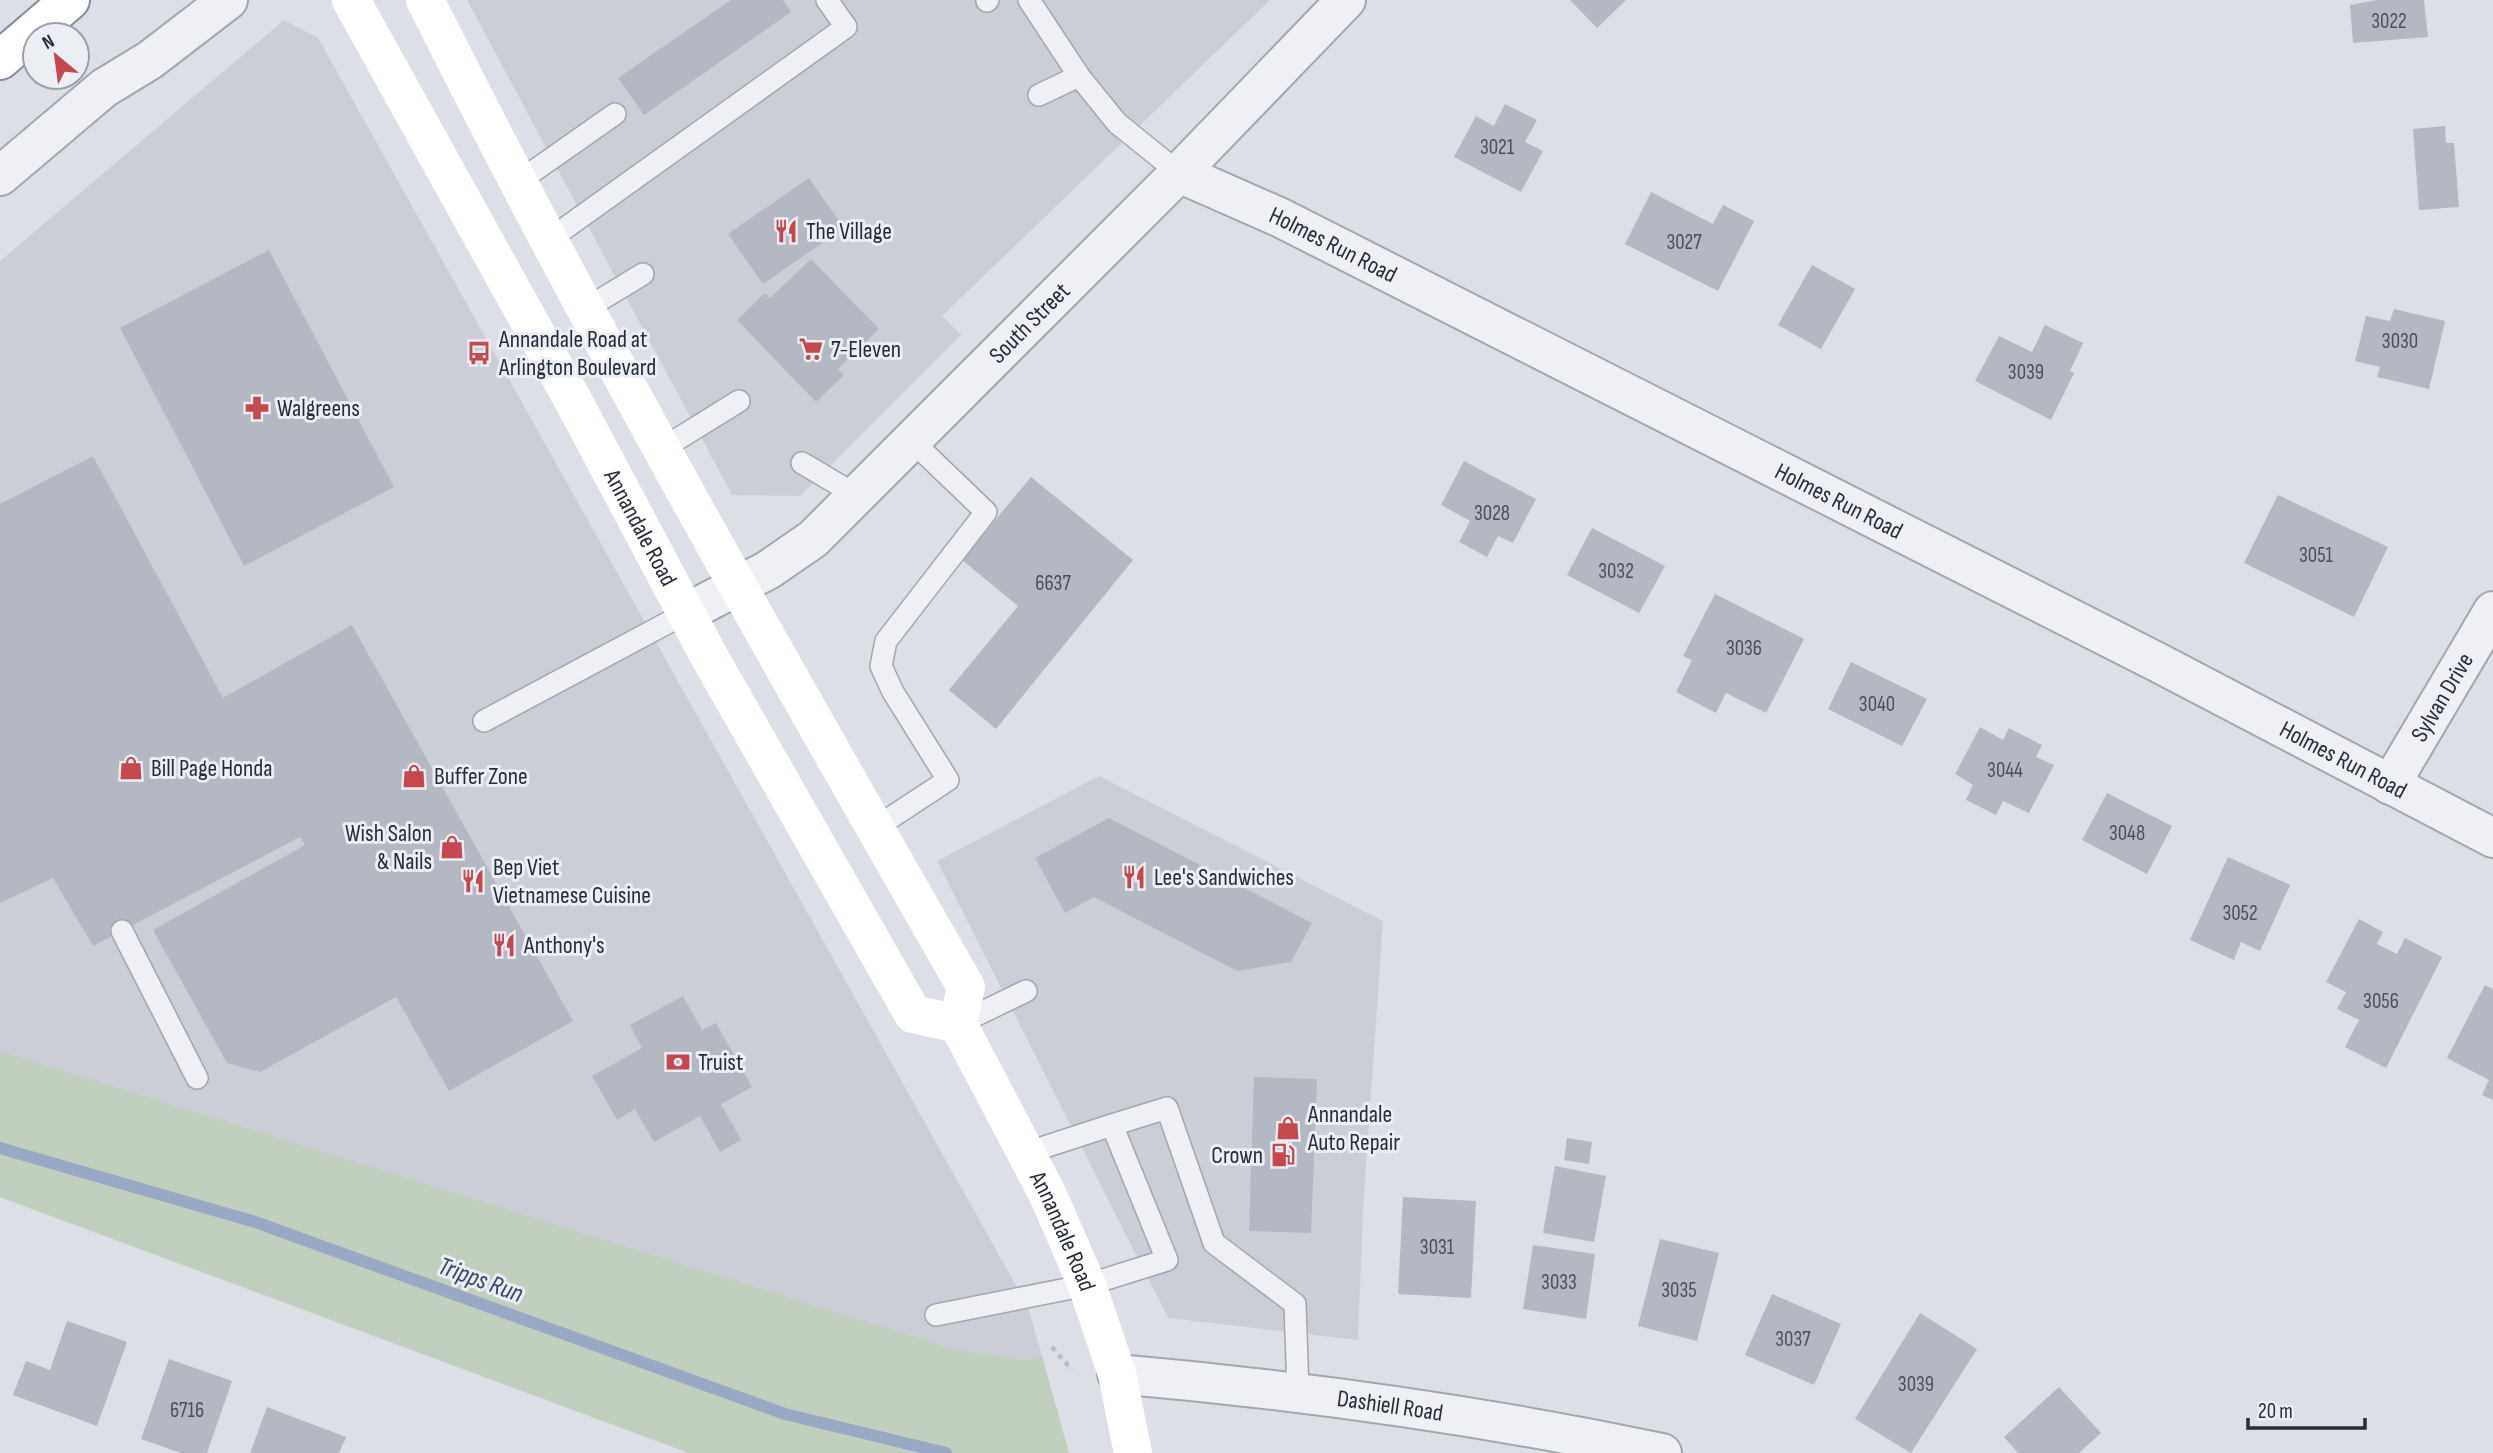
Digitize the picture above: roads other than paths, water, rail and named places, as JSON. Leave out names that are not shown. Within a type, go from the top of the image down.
[{"type":"main road","points":[[0,60],[70,0]]},
{"type":"main road","name":"Annandale Road","points":[[351,0],[686,613],[913,1014],[958,1024],[1024,1154],[1048,1195],[1087,1285],[1117,1374],[1133,1453]]},
{"type":"main road","points":[[425,0],[660,450],[966,987],[958,1024]]},
{"type":"street","points":[[0,176],[104,88],[150,60],[228,0]]},
{"type":"street","name":"South Street","points":[[686,613],[768,570],[813,539],[1179,173],[1346,0]]},
{"type":"street","name":"Holmes Run Road","points":[[1179,173],[1279,217],[2157,662],[2493,838]]},
{"type":"street","name":"Sylvan Drive","points":[[2390,785],[2493,611]]},
{"type":"street","name":"Dashiell Road","points":[[1117,1374],[1298,1391],[1538,1427],[1662,1453]]},
{"type":"lane","points":[[550,240],[846,27],[827,0]]},
{"type":"lane","points":[[1029,0],[1079,76],[1132,138],[1179,173]]},
{"type":"lane","points":[[1039,94],[1079,76]]},
{"type":"lane","points":[[518,182],[615,114]]},
{"type":"lane","points":[[587,308],[643,274]]},
{"type":"lane","points":[[660,450],[739,401]]},
{"type":"lane","points":[[875,828],[948,780],[893,692],[881,666],[886,641],[986,512],[911,440]]},
{"type":"lane","points":[[803,463],[856,495]]},
{"type":"lane","points":[[484,721],[686,613]]},
{"type":"lane","points":[[122,931],[197,1078]]},
{"type":"lane","points":[[958,1024],[1026,991]]},
{"type":"lane","points":[[1024,1154],[1167,1108],[1214,1243],[1295,1304],[1298,1391]]},
{"type":"lane","points":[[936,1315],[1087,1285],[1167,1260],[1112,1125]]},
{"type":"waterway","name":"Tripps Run","points":[[0,1148],[255,1222],[785,1414],[946,1453]]},
{"type":"place","name":"The Village","points":[[786,231]]},
{"type":"place","name":"7-Eleven","points":[[811,349]]},
{"type":"place","name":"Annandale Road at Arlington Boulevard","points":[[479,353]]},
{"type":"place","name":"Walgreens","points":[[257,408]]},
{"type":"place","name":"Bill Page Honda","points":[[131,768]]},
{"type":"place","name":"Buffer Zone","points":[[414,776]]},
{"type":"place","name":"Wish Salon & Nails","points":[[452,847]]},
{"type":"place","name":"Lee's Sandwiches","points":[[1134,877]]},
{"type":"place","name":"Bep Viet Vietnamese Cuisine","points":[[473,881]]},
{"type":"place","name":"Anthony's","points":[[504,945]]},
{"type":"place","name":"Truist","points":[[678,1062]]},
{"type":"place","name":"Annandale Auto Repair","points":[[1288,1128]]},
{"type":"place","name":"Crown","points":[[1283,1155]]}]
